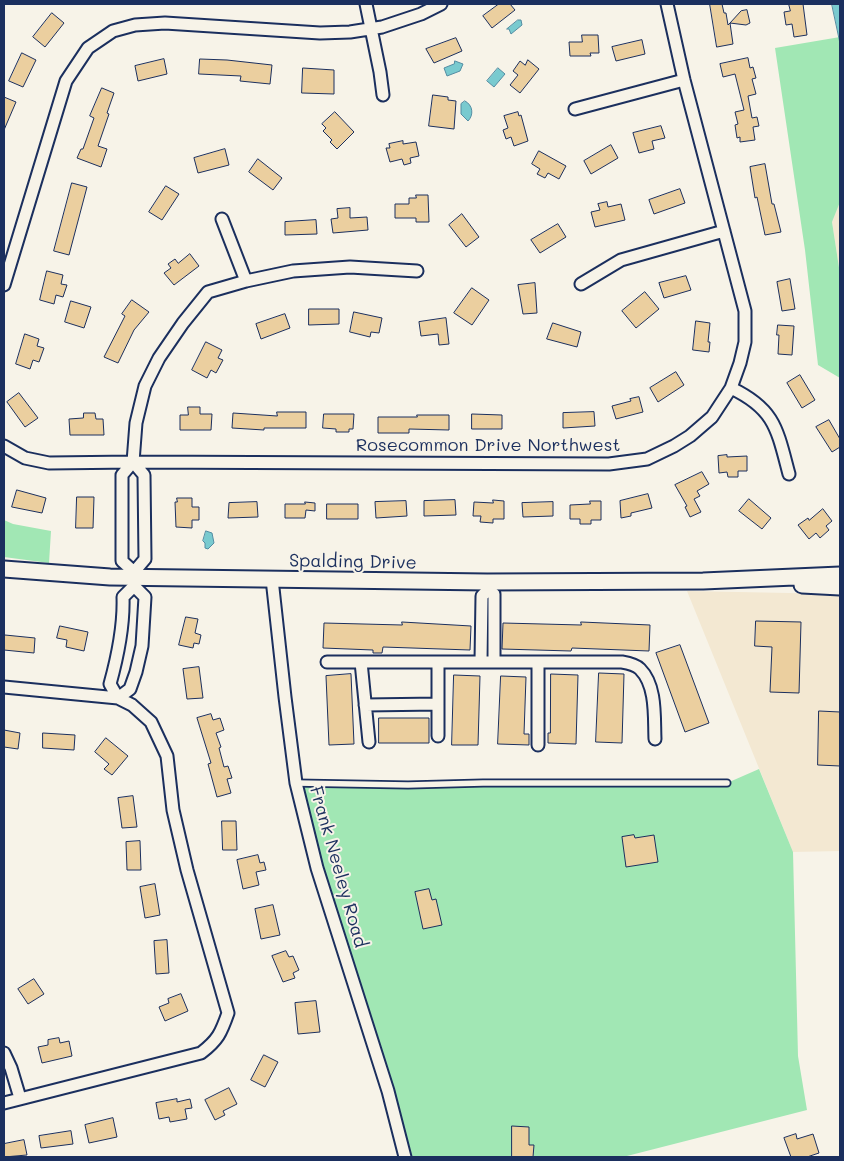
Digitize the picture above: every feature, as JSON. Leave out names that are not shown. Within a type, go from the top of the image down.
[{"type":"main road","name":"Spalding Drive","points":[[4,569],[134,579],[272,580],[487,586],[703,581],[840,575]]},
{"type":"main road","name":"Spalding Drive","points":[[703,581],[840,587]]},
{"type":"street","points":[[366,4],[383,95]]},
{"type":"street","points":[[4,286],[66,81],[88,48],[113,31],[135,25],[165,23],[320,33],[350,32],[382,28],[421,14],[441,4]]},
{"type":"street","name":"Rosecommon Drive Northwest","points":[[4,446],[25,458],[49,463],[609,464],[647,459],[690,436],[712,417],[731,388],[745,342],[745,311],[684,80],[667,4]]},
{"type":"street","points":[[575,109],[684,80]]},
{"type":"street","points":[[222,220],[246,281]]},
{"type":"street","points":[[581,284],[603,269],[621,260],[724,231]]},
{"type":"street","points":[[118,698],[130,689],[142,646],[145,597],[122,561],[122,475],[133,462],[136,425],[145,386],[159,358],[183,323],[208,292],[246,281],[293,271],[350,268],[417,271]]},
{"type":"street","points":[[731,388],[749,397],[765,410],[776,429],[788,474]]},
{"type":"street","points":[[118,698],[110,684],[120,644],[124,611],[123,596],[144,559],[144,475],[133,462]]},
{"type":"street","points":[[123,520],[145,520]]},
{"type":"street","name":"Frank Neeley Road","points":[[272,580],[296,783],[317,868],[388,1091],[405,1157]]},
{"type":"street","points":[[481,662],[482,596],[487,586],[494,594],[494,662]]},
{"type":"street","points":[[327,662],[622,662],[639,668],[646,676],[651,691],[655,739]]},
{"type":"street","points":[[361,662],[370,742]]},
{"type":"street","points":[[438,662],[438,736]]},
{"type":"street","points":[[538,662],[538,744]]},
{"type":"street","points":[[4,687],[118,698],[132,705],[151,722],[167,756],[173,810],[186,870],[228,1013],[220,1036],[202,1053],[4,1103]]},
{"type":"street","points":[[365,705],[438,704]]},
{"type":"street","points":[[4,1052],[20,1098]]},
{"type":"lane","points":[[296,783],[408,785],[483,783],[727,783]]},
{"type":"shaded area","points":[[840,202],[840,274],[832,222]]},
{"type":"shaded area","points":[[687,591],[840,594],[840,851],[793,852]]},
{"type":"green space","points":[[840,37],[840,202],[832,222],[840,274],[840,378],[818,365],[805,250],[775,48]]},
{"type":"green space","points":[[4,520],[13,524],[51,531],[49,563],[4,557]]},
{"type":"green space","points":[[759,769],[793,852],[798,1056],[807,1110],[623,1157],[404,1157],[296,783],[727,783]]},
{"type":"water","points":[[832,4],[840,4],[840,43]]},
{"type":"water","points":[[518,20],[521,20],[522,25],[511,34],[509,29],[507,29]]},
{"type":"water","points":[[455,61],[463,64],[460,71],[447,76],[444,68],[454,64]]},
{"type":"water","points":[[498,68],[505,74],[494,87],[487,81]]},
{"type":"water","points":[[465,101],[472,110],[468,121],[461,114],[461,104]]},
{"type":"water","points":[[206,531],[212,533],[214,543],[208,549],[205,548],[203,541]]},
{"type":"building","points":[[499,4],[510,4],[515,10],[492,28],[483,16]]},
{"type":"building","points":[[710,4],[722,4],[728,25],[730,23],[733,44],[717,47]]},
{"type":"building","points":[[789,4],[803,4],[807,35],[794,37],[792,24],[786,25],[784,12],[790,11]]},
{"type":"building","points":[[747,10],[750,23],[746,25],[730,23],[741,11]]},
{"type":"building","points":[[52,13],[64,23],[45,47],[33,37]]},
{"type":"building","points":[[582,35],[598,35],[599,53],[590,53],[591,56],[570,56],[569,42],[582,42]]},
{"type":"building","points":[[456,38],[462,51],[434,63],[426,49]]},
{"type":"building","points":[[642,40],[645,54],[616,61],[612,47]]},
{"type":"building","points":[[22,53],[36,60],[23,87],[9,81]]},
{"type":"building","points":[[748,58],[750,68],[753,67],[756,78],[752,79],[756,94],[748,96],[752,118],[757,117],[759,126],[753,127],[755,140],[740,142],[740,137],[737,138],[735,125],[738,124],[735,112],[744,110],[735,74],[723,77],[720,64]]},
{"type":"building","points":[[164,59],[167,74],[138,81],[135,66]]},
{"type":"building","points":[[200,59],[272,65],[270,84],[240,81],[241,76],[199,74]]},
{"type":"building","points":[[528,60],[539,69],[520,93],[510,85],[518,75],[513,71],[520,61],[525,65]]},
{"type":"building","points":[[303,68],[334,70],[334,94],[302,93]]},
{"type":"building","points":[[102,88],[114,93],[98,146],[107,149],[101,167],[77,158],[81,149],[83,149],[94,118],[90,116]]},
{"type":"building","points":[[433,95],[448,97],[448,100],[456,101],[454,129],[429,126]]},
{"type":"building","points":[[4,97],[16,102],[4,130]]},
{"type":"building","points":[[335,112],[354,132],[337,149],[330,142],[332,140],[323,131],[326,128],[322,124]]},
{"type":"building","points":[[518,112],[519,116],[521,115],[528,141],[514,146],[511,137],[506,139],[503,130],[508,128],[504,116]]},
{"type":"building","points":[[661,126],[665,138],[652,141],[654,149],[639,153],[633,133]]},
{"type":"building","points":[[403,141],[403,144],[416,142],[419,156],[410,158],[411,163],[404,165],[402,159],[390,162],[386,148],[390,148],[389,144]]},
{"type":"building","points":[[611,145],[618,158],[591,174],[584,161]]},
{"type":"building","points":[[225,149],[229,165],[198,173],[194,158]]},
{"type":"building","points":[[539,151],[566,166],[559,179],[548,173],[545,178],[537,174],[540,169],[532,164]]},
{"type":"building","points":[[258,159],[282,178],[273,190],[249,172]]},
{"type":"building","points":[[765,164],[772,204],[774,204],[781,232],[765,235],[757,197],[755,198],[750,167]]},
{"type":"building","points":[[72,183],[87,187],[69,255],[54,251]]},
{"type":"building","points":[[166,186],[179,194],[162,220],[149,212]]},
{"type":"building","points":[[680,189],[685,203],[654,214],[649,200]]},
{"type":"building","points":[[416,195],[428,195],[429,222],[416,222],[416,218],[395,218],[395,204],[409,204],[409,198],[416,198]]},
{"type":"building","points":[[607,202],[608,207],[621,204],[625,220],[595,227],[591,212],[600,210],[598,204]]},
{"type":"building","points":[[350,208],[350,218],[367,217],[368,230],[333,233],[331,219],[338,218],[337,209]]},
{"type":"building","points":[[462,214],[479,237],[466,247],[449,225]]},
{"type":"building","points":[[316,220],[317,234],[285,235],[285,222]]},
{"type":"building","points":[[558,224],[566,237],[540,253],[531,240]]},
{"type":"building","points":[[190,254],[199,266],[174,285],[164,273],[171,268],[168,264],[175,259],[178,263]]},
{"type":"building","points":[[47,271],[63,275],[61,284],[67,285],[63,297],[56,295],[54,304],[40,300]]},
{"type":"building","points":[[686,276],[691,290],[664,298],[659,283]]},
{"type":"building","points":[[790,279],[795,309],[782,311],[777,282]]},
{"type":"building","points":[[535,283],[537,313],[523,314],[518,285]]},
{"type":"building","points":[[472,288],[489,300],[472,325],[454,313]]},
{"type":"building","points":[[645,292],[659,309],[636,328],[622,311]]},
{"type":"building","points":[[132,300],[149,312],[134,330],[118,363],[104,357],[125,316],[122,314]]},
{"type":"building","points":[[71,301],[91,307],[84,328],[65,322]]},
{"type":"building","points":[[309,309],[339,309],[339,324],[309,325]]},
{"type":"building","points":[[354,312],[382,318],[379,333],[371,332],[370,337],[350,332]]},
{"type":"building","points":[[285,314],[290,328],[261,339],[256,324]]},
{"type":"building","points":[[446,318],[449,344],[439,345],[438,334],[421,336],[419,322]]},
{"type":"building","points":[[696,321],[710,323],[709,352],[693,350]]},
{"type":"building","points":[[553,323],[581,332],[577,347],[547,339]]},
{"type":"building","points":[[778,325],[794,326],[792,355],[778,354]]},
{"type":"building","points":[[25,334],[39,339],[37,346],[44,348],[39,362],[33,360],[30,369],[16,364]]},
{"type":"building","points":[[206,342],[222,350],[218,358],[223,360],[216,373],[211,370],[207,378],[192,370]]},
{"type":"building","points":[[676,372],[684,385],[658,402],[650,388]]},
{"type":"building","points":[[800,375],[815,400],[802,408],[787,383]]},
{"type":"building","points":[[19,393],[38,418],[25,427],[7,402]]},
{"type":"building","points":[[639,397],[643,412],[616,419],[612,406]]},
{"type":"building","points":[[188,407],[200,407],[200,414],[212,414],[211,430],[180,430],[180,415],[188,415]]},
{"type":"building","points":[[277,412],[306,412],[306,428],[264,428],[264,430],[232,428],[233,413],[277,416]]},
{"type":"building","points":[[594,412],[595,426],[563,428],[563,413]]},
{"type":"building","points":[[84,413],[95,413],[96,419],[103,419],[104,435],[70,435],[69,419],[83,418]]},
{"type":"building","points":[[324,414],[354,414],[353,429],[349,429],[349,432],[336,432],[336,429],[323,428]]},
{"type":"building","points":[[472,414],[502,415],[502,429],[472,429]]},
{"type":"building","points":[[417,415],[449,415],[449,430],[409,429],[409,433],[378,433],[378,417],[417,417]]},
{"type":"building","points":[[829,420],[840,439],[840,447],[832,452],[816,427]]},
{"type":"building","points":[[727,455],[727,457],[747,456],[747,471],[738,471],[738,477],[728,477],[727,472],[719,473],[718,456]]},
{"type":"building","points":[[702,472],[709,484],[697,491],[700,496],[694,499],[701,512],[690,517],[685,507],[687,506],[675,485]]},
{"type":"building","points":[[17,490],[46,498],[42,513],[12,507]]},
{"type":"building","points":[[648,494],[652,508],[631,513],[631,516],[621,518],[620,501]]},
{"type":"building","points":[[77,497],[94,497],[93,528],[76,528]]},
{"type":"building","points":[[177,498],[192,498],[192,507],[199,507],[199,520],[192,520],[192,528],[176,527],[175,502],[177,502]]},
{"type":"building","points":[[749,499],[771,518],[762,529],[739,511]]},
{"type":"building","points":[[455,500],[456,515],[424,516],[424,501]]},
{"type":"building","points":[[493,500],[504,501],[504,519],[493,519],[493,523],[480,522],[481,516],[473,516],[474,502],[493,503]]},
{"type":"building","points":[[406,501],[407,516],[376,518],[375,502]]},
{"type":"building","points":[[590,501],[601,501],[601,520],[591,520],[591,524],[580,524],[580,519],[570,519],[570,505],[590,504]]},
{"type":"building","points":[[257,502],[258,517],[228,518],[229,503]]},
{"type":"building","points":[[305,502],[315,503],[315,511],[306,510],[305,518],[285,518],[285,504],[305,504]]},
{"type":"building","points":[[553,502],[553,516],[523,517],[522,503]]},
{"type":"building","points":[[327,504],[358,504],[358,519],[327,519]]},
{"type":"building","points":[[823,509],[832,521],[826,526],[829,530],[820,538],[816,533],[809,539],[798,525],[808,518],[809,520]]},
{"type":"building","points":[[186,617],[198,619],[195,633],[201,635],[199,644],[194,643],[193,648],[179,645]]},
{"type":"building","points":[[756,621],[801,622],[799,693],[770,692],[772,647],[755,646]]},
{"type":"building","points":[[402,622],[471,626],[470,650],[383,647],[382,653],[373,653],[373,650],[323,648],[324,623],[402,625]]},
{"type":"building","points":[[581,622],[650,625],[649,651],[572,648],[571,651],[502,649],[503,623],[581,625]]},
{"type":"building","points":[[60,626],[88,632],[84,651],[66,647],[67,640],[57,638]]},
{"type":"building","points":[[5,635],[35,638],[34,653],[4,650]]},
{"type":"building","points":[[680,645],[709,723],[685,732],[656,653]]},
{"type":"building","points":[[199,667],[203,698],[187,699],[183,669]]},
{"type":"building","points":[[599,673],[624,674],[622,743],[596,742]]},
{"type":"building","points":[[351,674],[354,744],[329,745],[326,676]]},
{"type":"building","points":[[551,674],[578,675],[576,744],[548,743],[548,733],[550,733]]},
{"type":"building","points":[[454,675],[480,676],[478,745],[452,745]]},
{"type":"building","points":[[501,676],[526,677],[524,734],[529,734],[529,745],[498,744]]},
{"type":"building","points":[[819,711],[840,712],[840,766],[818,765]]},
{"type":"building","points":[[211,714],[213,720],[220,718],[224,730],[216,733],[221,747],[219,748],[224,767],[228,766],[232,778],[227,779],[231,793],[217,797],[208,764],[211,763],[197,718]]},
{"type":"building","points":[[379,718],[429,718],[429,743],[379,743]]},
{"type":"building","points":[[4,730],[20,733],[18,749],[4,747]]},
{"type":"building","points":[[43,733],[75,735],[74,750],[43,748]]},
{"type":"building","points":[[106,738],[128,756],[112,775],[104,769],[109,764],[95,752]]},
{"type":"building","points":[[133,796],[137,827],[122,828],[118,798]]},
{"type":"building","points":[[222,821],[236,821],[237,850],[223,850]]},
{"type":"building","points":[[634,835],[635,838],[654,835],[658,862],[626,867],[622,837]]},
{"type":"building","points":[[140,841],[141,870],[127,870],[126,842]]},
{"type":"building","points":[[258,855],[260,863],[264,862],[266,870],[256,872],[259,885],[243,889],[237,860]]},
{"type":"building","points":[[155,884],[160,915],[145,918],[140,887]]},
{"type":"building","points":[[429,889],[432,900],[436,899],[442,925],[423,929],[415,892]]},
{"type":"building","points":[[273,905],[280,935],[261,939],[255,909]]},
{"type":"building","points":[[167,940],[169,973],[156,974],[154,941]]},
{"type":"building","points":[[286,951],[289,957],[293,956],[299,970],[293,973],[295,978],[283,982],[272,956]]},
{"type":"building","points":[[34,979],[44,994],[28,1004],[18,989]]},
{"type":"building","points":[[181,994],[188,1011],[165,1021],[159,1007],[169,1003],[168,999]]},
{"type":"building","points":[[316,1001],[320,1032],[298,1034],[295,1003]]},
{"type":"building","points":[[59,1038],[60,1043],[69,1041],[72,1056],[42,1063],[38,1047],[48,1045],[48,1040]]},
{"type":"building","points":[[264,1055],[278,1062],[265,1087],[251,1080]]},
{"type":"building","points":[[229,1088],[237,1104],[223,1111],[225,1115],[215,1120],[205,1100]]},
{"type":"building","points":[[177,1099],[177,1102],[190,1099],[192,1108],[185,1109],[187,1119],[170,1122],[169,1117],[159,1119],[156,1103]]},
{"type":"building","points":[[113,1118],[117,1137],[89,1143],[85,1125]]},
{"type":"building","points":[[512,1126],[529,1127],[529,1145],[534,1145],[533,1157],[512,1157]]},
{"type":"building","points":[[71,1131],[73,1144],[41,1148],[39,1136]]},
{"type":"building","points":[[796,1134],[797,1139],[813,1134],[819,1153],[807,1157],[791,1157],[784,1138]]},
{"type":"building","points":[[24,1140],[27,1155],[4,1157],[4,1144]]}]
